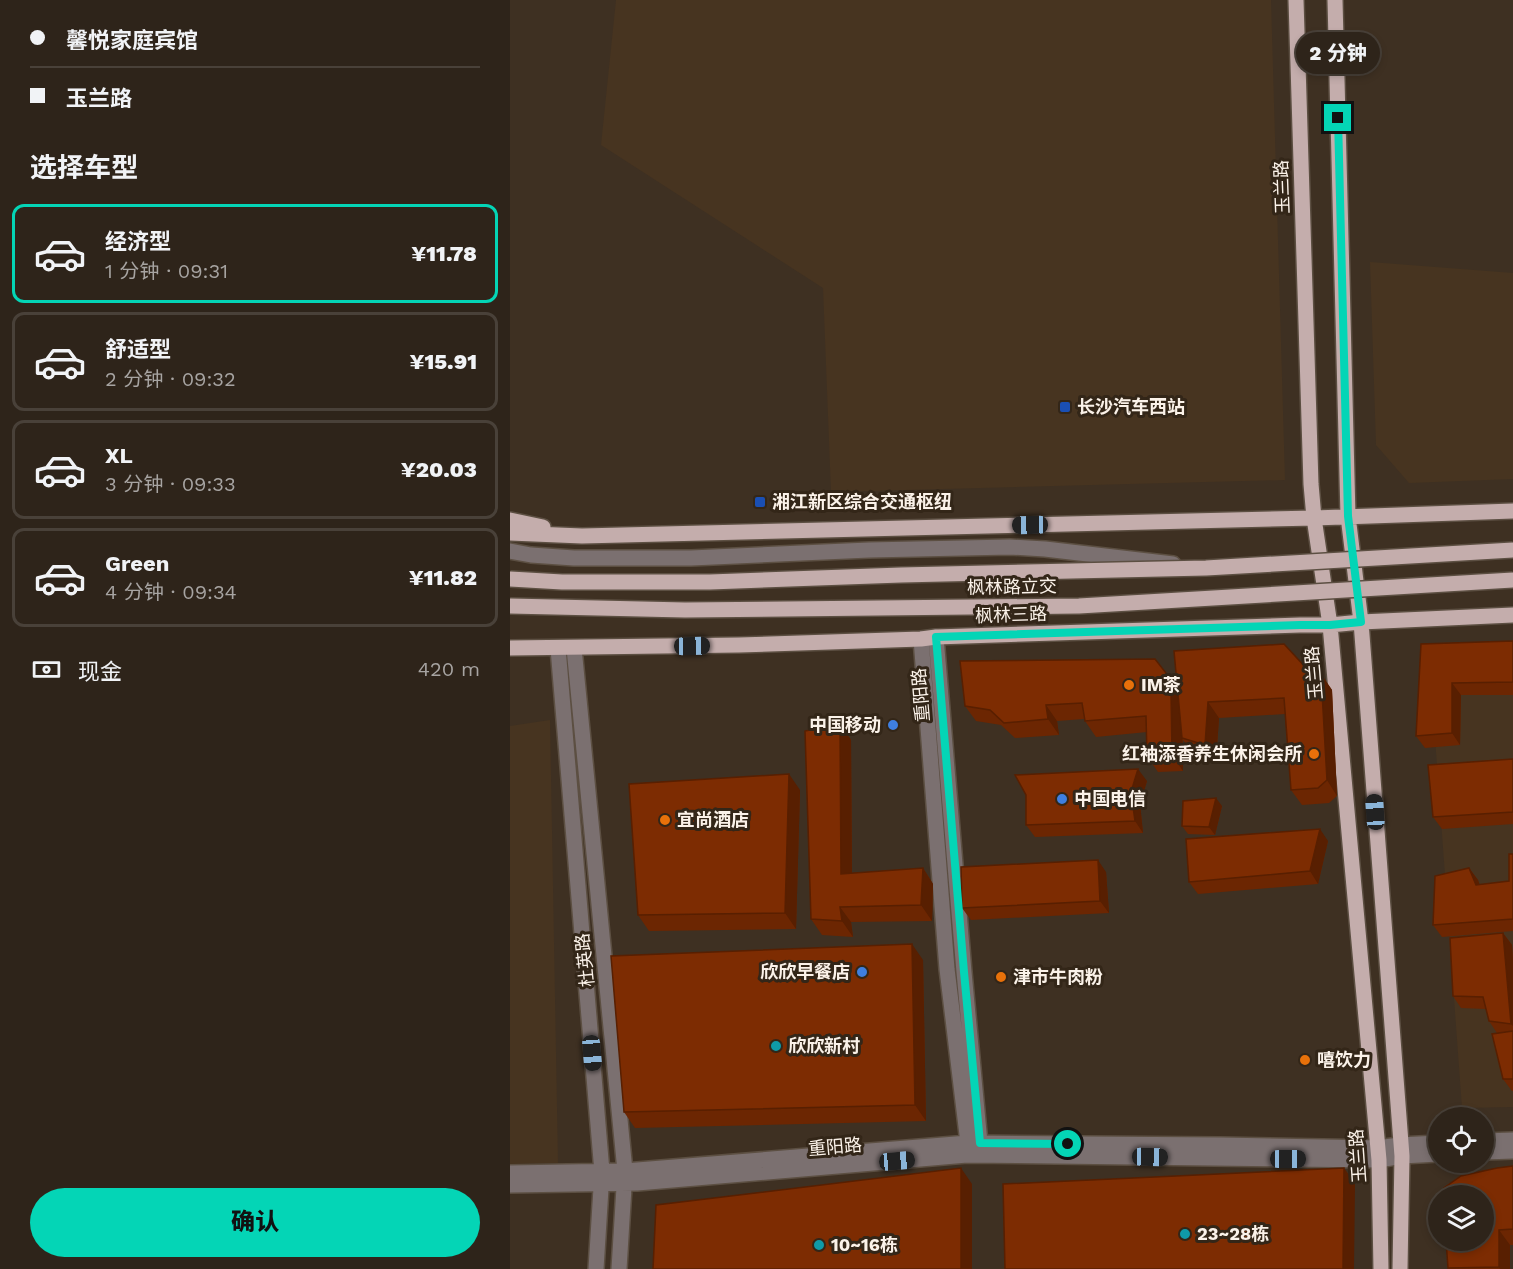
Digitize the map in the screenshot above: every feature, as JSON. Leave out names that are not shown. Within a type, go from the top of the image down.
[{"type":"main road","name":"玉兰路","points":[[1296,0],[1314,518],[1330,625],[1378,1154],[1381,1269]]},
{"type":"main road","points":[[1335,0],[1348,516],[1361,622],[1401,1150],[1400,1269]]},
{"type":"main road","points":[[510,533],[582,536],[1513,512]]},
{"type":"main road","points":[[510,520],[582,536]]},
{"type":"main road","name":"枫林路立交","points":[[510,579],[562,582],[710,582],[889,575],[1206,568],[1513,550]]},
{"type":"main road","name":"枫林路立交","points":[[510,606],[685,610],[1079,606],[1513,580]]},
{"type":"main road","name":"枫林三路","points":[[510,648],[751,645],[1330,625],[1513,615]]},
{"type":"street","points":[[510,551],[574,558],[691,558],[869,550],[1010,547],[1206,568]]},
{"type":"street","name":"重阳路","points":[[928,638],[947,969],[974,1143]]},
{"type":"street","name":"杜英路","points":[[558,648],[602,1178],[596,1269]]},
{"type":"street","name":"杜英路","points":[[574,648],[625,1178],[619,1269]]},
{"type":"street","points":[[1494,1141],[1513,1140]]},
{"type":"street","name":"重阳路","points":[[625,1178],[974,1143],[1221,1145],[1378,1154]]},
{"type":"street","points":[[1378,1154],[1428,1145]]},
{"type":"street","points":[[1401,1150],[1428,1153]]},
{"type":"street","points":[[1494,1152],[1513,1151]]},
{"type":"street","name":"重阳路","points":[[510,1173],[625,1178],[967,1155],[1378,1154]]},
{"type":"street","name":"重阳路","points":[[510,1185],[602,1178]]},
{"type":"shaded area","points":[[616,0],[1271,0],[1285,480],[831,492],[823,288],[601,145]]},
{"type":"shaded area","points":[[1370,262],[1513,273],[1513,479],[1409,483],[1376,445]]},
{"type":"shaded area","points":[[1513,652],[1513,1107],[1462,1107],[1429,656]]},
{"type":"shaded area","points":[[550,720],[558,1163],[510,1164],[510,726]]},
{"type":"building","points":[[1513,641],[1513,682],[1452,683],[1452,733],[1416,736],[1421,644]]},
{"type":"building","points":[[1284,644],[1308,670],[1321,674],[1327,780],[1318,788],[1291,790],[1284,698],[1208,702],[1205,745],[1182,738],[1174,651]]},
{"type":"building","points":[[1155,659],[1166,673],[1171,690],[1172,755],[1147,756],[1146,716],[1085,721],[1082,703],[1046,705],[1048,719],[1004,723],[990,710],[965,706],[960,661]]},
{"type":"building","points":[[840,724],[841,874],[923,868],[921,905],[840,907],[842,921],[811,919],[805,731]]},
{"type":"building","points":[[1513,759],[1513,812],[1433,817],[1428,765]]},
{"type":"building","points":[[1138,769],[1131,792],[1135,821],[1026,825],[1026,795],[1015,775]]},
{"type":"building","points":[[789,774],[785,913],[638,915],[629,784]]},
{"type":"building","points":[[1216,798],[1209,827],[1182,826],[1183,801]]},
{"type":"building","points":[[1320,829],[1310,871],[1189,882],[1186,839]]},
{"type":"building","points":[[1509,854],[1513,854],[1513,919],[1433,925],[1435,876],[1469,868],[1476,885],[1509,881]]},
{"type":"building","points":[[1098,860],[1100,901],[962,908],[961,867]]},
{"type":"building","points":[[1503,933],[1511,1024],[1489,1021],[1483,997],[1453,996],[1450,938]]},
{"type":"building","name":"欣欣新村","points":[[912,944],[915,1105],[624,1112],[611,956]]},
{"type":"building","points":[[1513,1031],[1513,1079],[1503,1079],[1492,1034]]},
{"type":"building","points":[[1513,1166],[1513,1229],[1499,1230],[1499,1267],[1448,1268],[1447,1251],[1494,1251],[1494,1185],[1448,1185],[1461,1176],[1494,1173],[1494,1169]]},
{"type":"building","name":"10~16栋","points":[[961,1168],[961,1269],[653,1269],[656,1205]]},
{"type":"building","name":"23~28栋","points":[[1344,1168],[1343,1269],[1005,1269],[1003,1184]]},
{"type":"place","name":"长沙汽车西站","points":[[1065,407]]},
{"type":"place","name":"湘江新区综合交通枢纽","points":[[760,502]]},
{"type":"place","name":"IM茶","points":[[1129,685]]},
{"type":"place","name":"中国移动","points":[[893,725]]},
{"type":"place","name":"红袖添香养生休闲会所","points":[[1314,754]]},
{"type":"place","name":"中国电信","points":[[1062,799]]},
{"type":"place","name":"宜尚酒店","points":[[665,820]]},
{"type":"place","name":"欣欣早餐店","points":[[862,972]]},
{"type":"place","name":"津市牛肉粉","points":[[1001,977]]},
{"type":"place","name":"欣欣新村","points":[[776,1046]]},
{"type":"place","name":"嘻饮力","points":[[1305,1060]]},
{"type":"place","name":"23~28栋","points":[[1185,1234]]},
{"type":"place","name":"10~16栋","points":[[819,1245]]},
{"type":"route","points":[[1068,1144],[980,1143],[936,637],[1330,625],[1361,622],[1348,516],[1338,118]]}]
